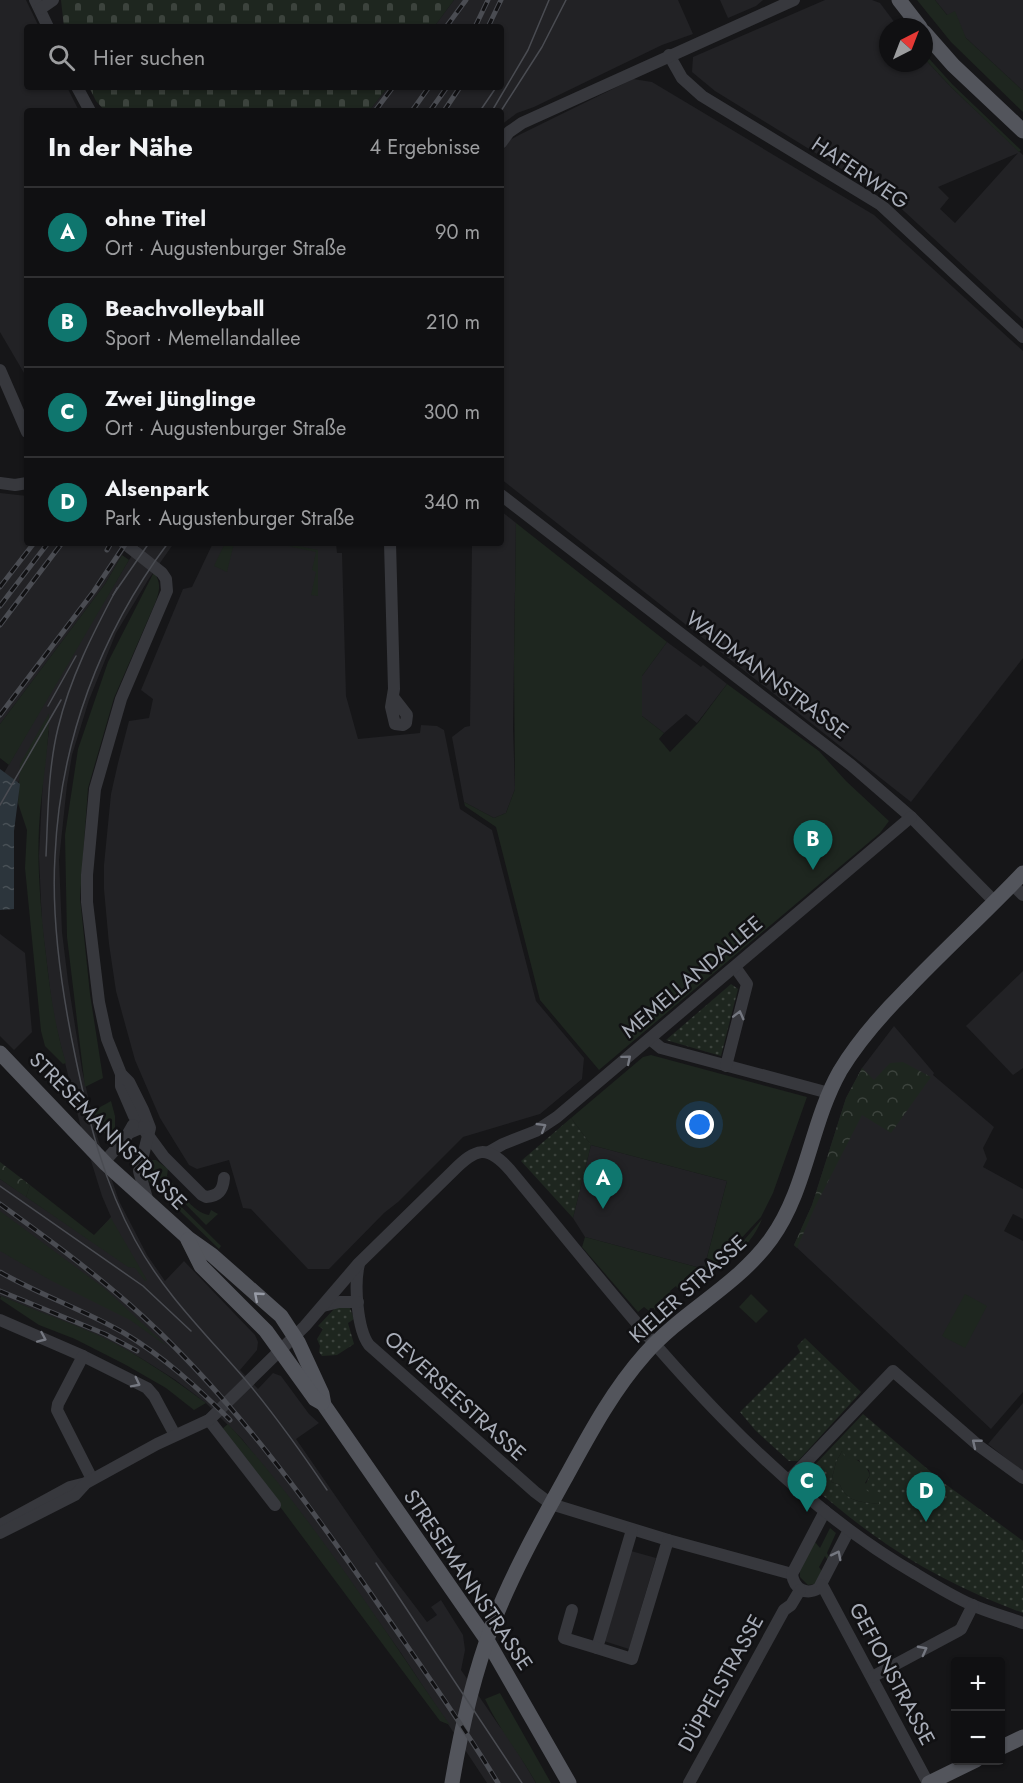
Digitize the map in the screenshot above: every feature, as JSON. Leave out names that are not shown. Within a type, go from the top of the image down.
[{"type":"main road","points":[[899,0],[913,18]]},
{"type":"main road","points":[[933,42],[1023,131]]},
{"type":"main road","name":"KIELER STRASSE","points":[[452,1783],[465,1717],[487,1641],[499,1610],[551,1504],[600,1416],[627,1377],[654,1344],[674,1325],[733,1280],[769,1241],[781,1224],[793,1201],[829,1093],[848,1058],[871,1027],[921,974],[995,902],[1019,884]]},
{"type":"main road","name":"STRESEMANNSTRASSE","points":[[0,1053],[104,1162],[188,1238],[212,1255],[276,1311],[295,1336],[322,1394],[324,1405]]},
{"type":"main road","name":"STRESEMANNSTRASSE","points":[[188,1238],[201,1266],[266,1331],[315,1399],[324,1405],[487,1641],[569,1783]]},
{"type":"main road","points":[[1005,1746],[1023,1737]]},
{"type":"main road","points":[[928,1783],[967,1765]]},
{"type":"street","points":[[47,24],[38,5],[53,0]]},
{"type":"street","points":[[504,139],[509,132],[522,123],[786,1]]},
{"type":"street","name":"HAFERWEG","points":[[669,55],[682,78],[702,96],[881,205],[1023,337]]},
{"type":"street","points":[[79,90],[88,108]]},
{"type":"street","points":[[0,370],[24,425]]},
{"type":"street","points":[[0,483],[24,484]]},
{"type":"street","name":"WAIDMANNSTRASSE","points":[[504,497],[838,754],[911,817],[995,902]]},
{"type":"street","points":[[128,546],[162,573],[166,579],[167,591],[121,699],[95,789],[87,875],[87,902],[99,1002],[107,1039],[121,1074],[121,1086],[134,1116],[162,1143],[175,1168]]},
{"type":"street","points":[[390,546],[393,697]]},
{"type":"street","name":"MEMELLANDALLEE","points":[[209,1420],[295,1336],[359,1263],[464,1160],[479,1152],[489,1152],[536,1131],[557,1117],[888,839],[911,817]]},
{"type":"street","points":[[726,1066],[747,984],[735,967]]},
{"type":"street","points":[[650,1039],[661,1048],[829,1093]]},
{"type":"street","points":[[121,1074],[129,1082],[143,1110],[147,1130],[164,1157],[198,1193],[206,1197],[215,1196],[221,1191],[224,1179]]},
{"type":"street","points":[[104,1162],[129,1133],[134,1123],[134,1116]]},
{"type":"street","points":[[129,1133],[147,1130]]},
{"type":"street","points":[[147,1130],[140,1174],[148,1202]]},
{"type":"street","points":[[489,1152],[510,1170],[654,1344],[753,1448],[789,1480],[849,1530],[904,1567],[973,1605],[1023,1623]]},
{"type":"street","points":[[141,1158],[153,1154],[160,1154],[164,1157]]},
{"type":"street","name":"OEVERSEESTRASSE","points":[[359,1263],[356,1278],[358,1302],[364,1337],[369,1345],[551,1504]]},
{"type":"street","points":[[323,1306],[339,1302],[358,1302]]},
{"type":"street","points":[[0,1320],[83,1356],[149,1390],[175,1434]]},
{"type":"street","points":[[83,1356],[57,1410],[89,1481]]},
{"type":"street","points":[[789,1480],[893,1371],[978,1446],[1023,1478]]},
{"type":"street","points":[[0,1525],[70,1486],[89,1481],[175,1434],[209,1420],[275,1505]]},
{"type":"street","points":[[0,1533],[75,1495],[89,1481]]},
{"type":"street","points":[[551,1504],[632,1530],[792,1575]]},
{"type":"street","points":[[825,1511],[792,1575],[800,1590],[816,1591],[822,1585],[849,1530]]},
{"type":"street","points":[[597,1648],[632,1530]]},
{"type":"street","points":[[572,1610],[564,1638],[632,1659],[668,1540]]},
{"type":"street","name":"GEFIONSTRASSE","points":[[822,1585],[928,1783]]},
{"type":"street","name":"DÜPPELSTRASSE","points":[[689,1783],[784,1610],[800,1590]]},
{"type":"street","name":"DÜPPELSTRASSE","points":[[697,1783],[790,1613],[790,1605]]},
{"type":"street","points":[[872,1677],[961,1629],[973,1605]]},
{"type":"shaded area","points":[[0,0],[26,0],[38,24],[24,24],[24,90],[68,90],[78,108],[24,108],[24,373],[0,332]]},
{"type":"shaded area","points":[[454,0],[678,0],[693,34],[662,45],[517,113],[504,123],[504,108],[371,108],[386,90],[504,90],[504,24],[436,24]]},
{"type":"shaded area","points":[[720,0],[763,0],[756,6],[728,18]]},
{"type":"shaded area","points":[[825,0],[872,0],[880,3],[891,18],[879,18],[879,72],[933,72],[933,68],[1023,155],[1023,321],[892,200],[715,91],[692,72],[693,57]],"holes":[[[1018,153],[955,223],[940,209],[949,198],[938,187]]]},
{"type":"shaded area","points":[[935,0],[1023,0],[1023,91],[966,38]]},
{"type":"shaded area","points":[[633,79],[652,82],[874,215],[1023,351],[1023,658],[911,802],[504,481],[504,149],[510,140]]},
{"type":"shaded area","points":[[0,493],[24,496],[24,546],[127,546],[105,584],[0,724]]},
{"type":"shaded area","points":[[504,513],[516,523],[513,728],[515,789],[506,813],[494,818],[464,802],[452,737],[470,726],[472,546],[504,546]]},
{"type":"shaded area","points":[[139,546],[172,546],[116,633],[89,700],[72,755],[59,860],[62,932],[68,981],[82,1070],[97,1136],[119,1201],[147,1255],[165,1281],[184,1261],[255,1335],[258,1342],[257,1350],[240,1370],[258,1389],[273,1373],[281,1376],[309,1414],[319,1423],[296,1439],[377,1556],[427,1622],[437,1615],[431,1607],[441,1600],[463,1635],[465,1650],[461,1670],[505,1731],[536,1783],[487,1783],[401,1653],[323,1544],[242,1439],[206,1403],[139,1357],[100,1337],[0,1296],[0,1179],[90,1240],[111,1217],[82,1132],[53,1014],[42,924],[39,856],[43,778],[49,730],[4,806],[0,780]]},
{"type":"shaded area","points":[[212,546],[336,546],[337,553],[342,553],[346,696],[358,739],[420,733],[421,725],[437,726],[444,730],[460,809],[492,830],[536,1001],[584,1058],[582,1079],[540,1114],[463,1137],[329,1269],[308,1269],[251,1209],[243,1208],[229,1160],[197,1169],[189,1165],[160,1118],[135,1060],[116,991],[104,889],[111,794],[129,721],[149,718],[153,699],[141,690],[183,589],[192,587]]},
{"type":"shaded area","points":[[667,642],[701,667],[703,665],[727,684],[697,723],[686,714],[664,733],[642,716],[642,676]]},
{"type":"shaded area","points":[[0,934],[25,953],[32,1032],[14,1050],[0,1036]]},
{"type":"shaded area","points":[[1023,971],[1023,1068],[1013,1075],[966,1026]]},
{"type":"shaded area","points":[[894,1026],[934,1073],[933,1075],[994,1127],[983,1148],[987,1159],[983,1167],[1023,1189],[1023,1219],[1013,1214],[1004,1231],[1023,1241],[1023,1392],[991,1429],[794,1245],[812,1205],[846,1098],[862,1068]]},
{"type":"shaded area","points":[[591,1145],[727,1181],[704,1269],[585,1237],[573,1218]]},
{"type":"shaded area","points":[[1023,1403],[1023,1472],[988,1444]]},
{"type":"shaded area","points":[[631,1551],[656,1558],[629,1649],[604,1641]]},
{"type":"green space","points":[[61,0],[454,0],[436,24],[64,24]]},
{"type":"green space","points":[[917,0],[935,0],[947,15],[955,11],[966,38],[1023,91],[1023,112],[951,42]]},
{"type":"green space","points":[[933,63],[1021,150],[1019,152],[933,68]]},
{"type":"green space","points":[[90,90],[386,90],[371,108],[102,108]]},
{"type":"green space","points":[[516,523],[667,642],[642,676],[642,716],[664,733],[659,739],[670,752],[698,723],[727,684],[819,751],[846,781],[889,821],[880,833],[599,1070],[540,1000],[496,827],[465,806],[464,802],[494,818],[506,813],[515,789]]},
{"type":"green space","points":[[224,546],[233,546],[227,572],[214,566]]},
{"type":"green space","points":[[288,546],[318,550],[318,596],[311,595],[316,572],[312,570],[316,552]]},
{"type":"green space","points":[[122,555],[129,560],[9,765],[0,758],[0,724],[105,584]]},
{"type":"green space","points":[[154,572],[159,583],[157,597],[114,698],[88,788],[80,898],[90,994],[103,1078],[85,1087],[67,937],[65,835],[78,749],[108,662]]},
{"type":"green space","points":[[49,713],[39,827],[39,875],[49,982],[66,1063],[63,1064],[45,1046],[41,1031],[25,868],[27,830],[18,803],[20,764]]},
{"type":"green space","points":[[731,984],[738,989],[721,1056],[666,1040]]},
{"type":"green space","points":[[651,1055],[807,1097],[773,1193],[761,1217],[709,1271],[677,1288],[676,1286],[654,1310],[650,1308],[649,1311],[644,1307],[638,1312],[582,1247],[585,1237],[704,1269],[727,1181],[591,1145],[571,1118],[643,1057]]},
{"type":"green space","points":[[903,1062],[931,1077],[891,1133],[862,1115],[815,1207],[797,1248],[794,1245],[812,1205],[846,1098],[862,1068],[874,1080],[890,1063]]},
{"type":"green space","points":[[111,1101],[115,1127],[108,1136],[84,1116]]},
{"type":"green space","points":[[571,1118],[591,1145],[573,1218],[521,1161]]},
{"type":"green space","points":[[156,1160],[168,1169],[167,1176],[197,1209],[209,1215],[211,1210],[218,1214],[206,1225],[153,1171],[147,1162]]},
{"type":"green space","points":[[0,1162],[30,1185],[26,1197],[0,1179]]},
{"type":"green space","points":[[145,1171],[221,1246],[219,1249],[148,1180]]},
{"type":"green space","points":[[30,1185],[94,1235],[111,1218],[147,1280],[145,1281],[135,1268],[128,1267],[26,1197]]},
{"type":"green space","points":[[0,1211],[104,1288],[168,1347],[130,1320],[50,1280],[0,1251]]},
{"type":"green space","points":[[762,1219],[753,1236],[741,1250],[710,1273],[734,1252]]},
{"type":"green space","points":[[751,1294],[768,1311],[756,1323],[739,1307]]},
{"type":"green space","points":[[965,1294],[987,1306],[965,1348],[942,1336]]},
{"type":"green space","points":[[1,1296],[114,1343],[155,1367],[206,1403],[194,1410],[166,1388],[126,1365],[75,1339],[39,1325],[0,1299]]},
{"type":"green space","points":[[335,1308],[350,1308],[354,1319],[348,1323],[354,1344],[337,1355],[322,1356],[317,1339],[323,1329],[318,1326]]},
{"type":"green space","points":[[805,1338],[861,1392],[798,1461],[789,1461],[755,1430],[740,1412],[800,1352],[797,1346]]},
{"type":"green space","points":[[863,1414],[944,1483],[1023,1541],[1023,1613],[945,1579],[908,1558],[856,1522],[810,1485],[808,1472]],"holes":[[[842,1451],[846,1459],[859,1460],[863,1467],[869,1470],[870,1475],[864,1488],[871,1494],[879,1492],[879,1504],[861,1502],[851,1498],[840,1485],[831,1482],[836,1462]]]},
{"type":"green space","points":[[228,1424],[259,1459],[316,1533],[450,1725],[440,1721],[222,1429]]},
{"type":"green space","points":[[842,1451],[862,1464],[868,1471],[870,1475],[865,1483],[879,1492],[879,1504],[861,1502],[851,1498],[840,1485],[831,1482],[836,1462]]},
{"type":"green space","points":[[830,1528],[836,1533],[827,1553],[829,1562],[825,1556],[819,1567],[823,1573],[815,1584],[808,1585],[800,1577],[800,1569],[815,1542],[820,1548]]},
{"type":"green space","points":[[500,1693],[551,1783],[536,1783],[496,1720],[485,1699]]},
{"type":"water","points":[[0,769],[20,784],[14,831],[14,909],[0,910]]},
{"type":"tram line","points":[[494,108],[528,50],[549,0]]},
{"type":"tram line","points":[[503,108],[542,47],[566,0]]},
{"type":"tram line","points":[[482,108],[494,90]]},
{"type":"tram line","points":[[113,595],[147,546]]},
{"type":"tram line","points":[[166,546],[122,614],[104,652],[88,691],[65,772],[54,881],[56,933],[66,1010],[92,1129],[106,1174],[135,1240],[159,1279],[259,1397],[327,1490]]},
{"type":"tram line","points":[[46,856],[50,775],[63,709],[91,639],[117,588]]},
{"type":"tram line","points":[[48,706],[76,656]]},
{"type":"tram line","points":[[0,805],[61,700]]},
{"type":"tram line","points":[[0,1186],[143,1286],[191,1331]]},
{"type":"tram line","points":[[376,1563],[522,1783]]},
{"type":"railway","points":[[448,24],[466,0]]},
{"type":"railway","points":[[476,24],[488,0]]},
{"type":"railway","points":[[489,24],[501,0]]},
{"type":"railway","points":[[377,108],[391,90]]},
{"type":"railway","points":[[414,108],[427,90]]},
{"type":"railway","points":[[432,108],[445,90]]},
{"type":"railway","points":[[446,108],[458,90]]},
{"type":"railway","points":[[0,587],[32,546]]},
{"type":"railway","points":[[0,606],[46,546]]},
{"type":"railway","points":[[0,625],[60,546]]},
{"type":"railway","points":[[107,550],[109,546]]},
{"type":"railway","points":[[0,715],[94,591],[124,546]]},
{"type":"railway","points":[[0,1204],[82,1265],[129,1304],[166,1338],[234,1412],[327,1532],[443,1697],[498,1783]]},
{"type":"railway","points":[[0,1272],[139,1342],[180,1373],[230,1420]]},
{"type":"railway","points":[[0,1291],[105,1334],[137,1351]]},
{"type":"place","name":"Beachvolleyball","points":[[813,870]]},
{"type":"place","name":"ohne Titel","points":[[603,1209]]},
{"type":"place","name":"Zwei Jünglinge","points":[[807,1512]]},
{"type":"place","name":"Alsenpark","points":[[926,1522]]}]
